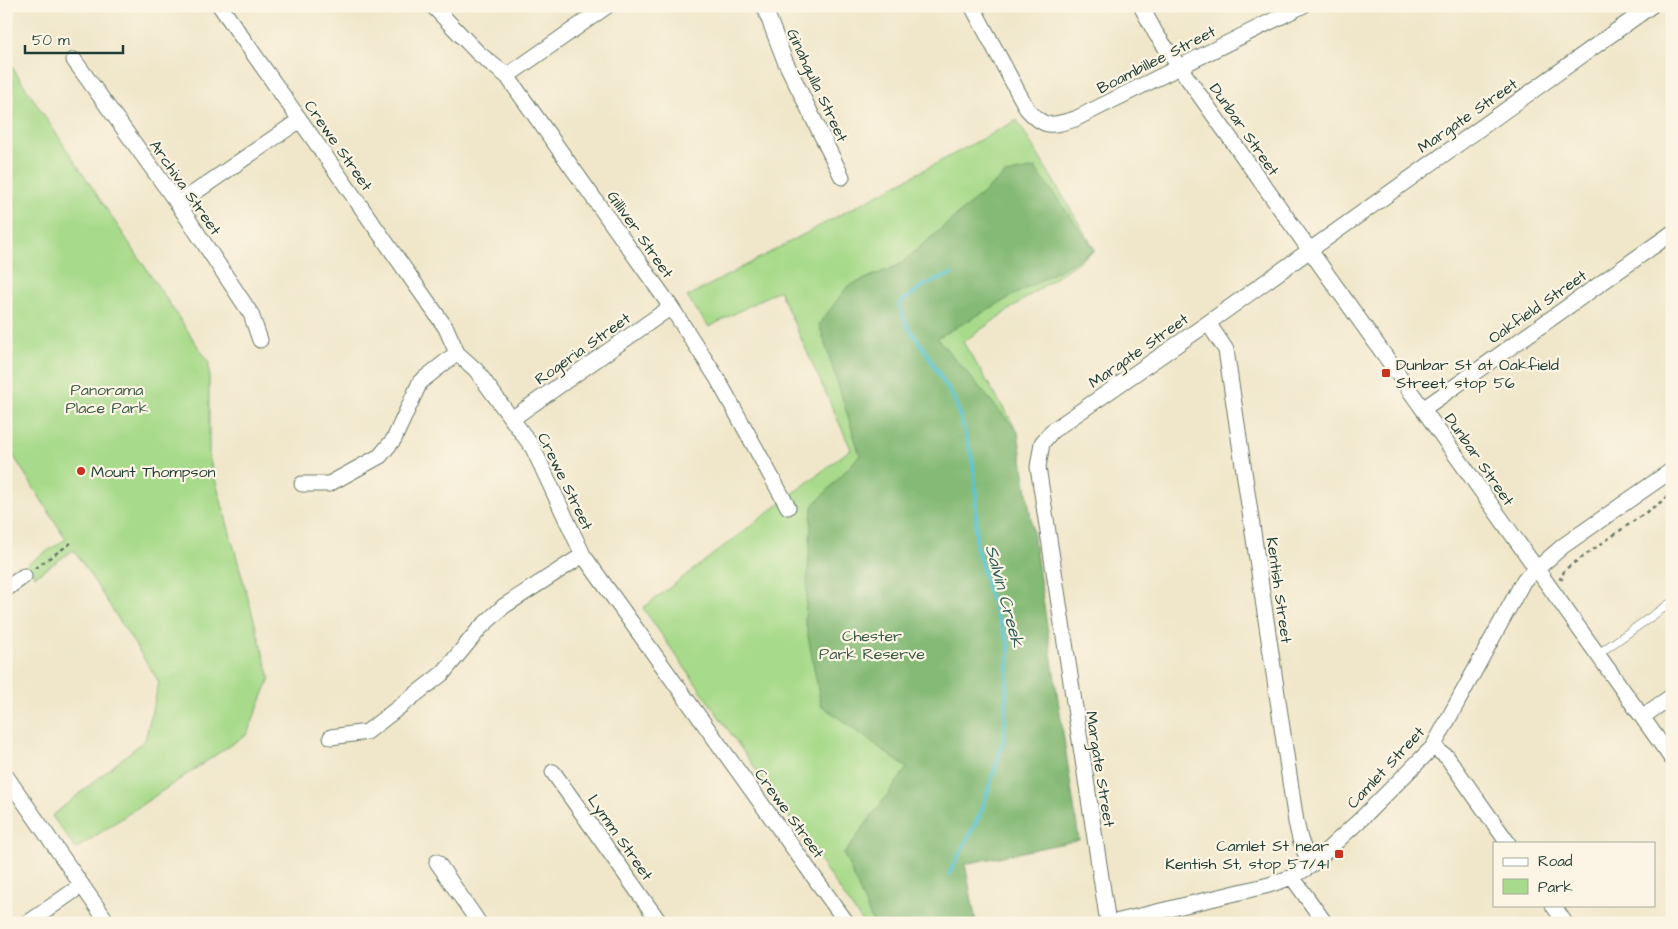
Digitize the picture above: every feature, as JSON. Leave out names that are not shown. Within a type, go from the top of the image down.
[{"type":"street","name":"Crewe Street","points":[[220,6],[446,328],[456,354],[476,370],[513,418],[533,448],[583,555],[847,923]]},
{"type":"street","name":"Gilliver Street","points":[[433,6],[478,53],[507,76],[671,307],[717,378],[788,507]]},
{"type":"street","points":[[507,76],[607,6]]},
{"type":"street","name":"Ginahgulla Street","points":[[764,6],[785,61],[842,177]]},
{"type":"street","name":"Boambillee Street","points":[[972,6],[1027,110],[1037,121],[1052,126],[1075,119],[1302,6]]},
{"type":"street","name":"Dunbar Street","points":[[1141,6],[1156,34],[1179,67],[1642,717],[1666,737],[1672,759]]},
{"type":"street","name":"Margate Street","points":[[1109,923],[1038,467],[1042,443],[1052,431],[1208,323],[1651,6]]},
{"type":"street","name":"Archiva Street","points":[[74,60],[178,204],[251,314],[260,340]]},
{"type":"street","points":[[178,204],[300,120]]},
{"type":"street","name":"Oakfield Street","points":[[1423,409],[1672,232]]},
{"type":"street","name":"Rogeria Street","points":[[513,418],[671,307]]},
{"type":"street","name":"Kentish Street","points":[[1208,323],[1226,350],[1296,822],[1310,866]]},
{"type":"street","points":[[302,484],[329,484],[380,456],[394,439],[420,382],[456,354]]},
{"type":"street","name":"Camlet Street","points":[[1109,923],[1238,893],[1292,877],[1310,866],[1362,818],[1433,747],[1524,580],[1563,546],[1672,470]]},
{"type":"street","points":[[332,737],[367,732],[443,673],[480,628],[504,606],[583,555]]},
{"type":"street","points":[[6,589],[24,576]]},
{"type":"street","points":[[1642,717],[1672,696]]},
{"type":"street","points":[[1433,747],[1447,757],[1507,842]]},
{"type":"street","name":"Lymm Street","points":[[553,772],[660,923]]},
{"type":"street","points":[[6,776],[108,923]]},
{"type":"street","points":[[437,862],[479,923]]},
{"type":"street","points":[[1292,877],[1325,923]]},
{"type":"street","points":[[28,923],[82,885]]},
{"type":"street","points":[[1554,906],[1565,923]]},
{"type":"lane","points":[[1598,654],[1672,602]]},
{"type":"path","points":[[1555,578],[1562,579],[1564,570],[1672,494]]},
{"type":"path","points":[[24,576],[71,543]]},
{"type":"green space","name":"Panorama Place Park","points":[[6,58],[209,363],[209,457],[270,678],[247,734],[76,849],[52,816],[145,740],[159,682],[74,550],[35,576],[27,564],[66,539],[6,444]]},
{"type":"green space","name":"Chester Park Reserve","points":[[1017,120],[1095,250],[963,342],[1018,432],[1019,842],[965,864],[976,923],[863,923],[643,608],[851,449],[779,290],[709,327],[687,297]]},
{"type":"green space","name":"Chester Park Reserve","points":[[1035,168],[1095,250],[937,338],[1018,432],[1079,840],[965,864],[976,923],[873,923],[844,854],[907,768],[821,705],[805,620],[812,507],[860,455],[819,324],[848,286],[899,265],[1005,174]]},
{"type":"waterway","name":"Salvin Creek","points":[[949,874],[980,815],[1004,740],[1009,646],[988,590],[976,545],[976,490],[972,458],[956,403],[925,350],[907,326],[899,304],[923,286],[952,274]]},
{"type":"place","name":"Dunbar St at Oakfield Street, stop 56","points":[[1386,373]]},
{"type":"place","name":"Mount Thompson","points":[[81,471]]},
{"type":"place","name":"Camlet St near Kentish St, stop 57/41","points":[[1339,854]]}]
